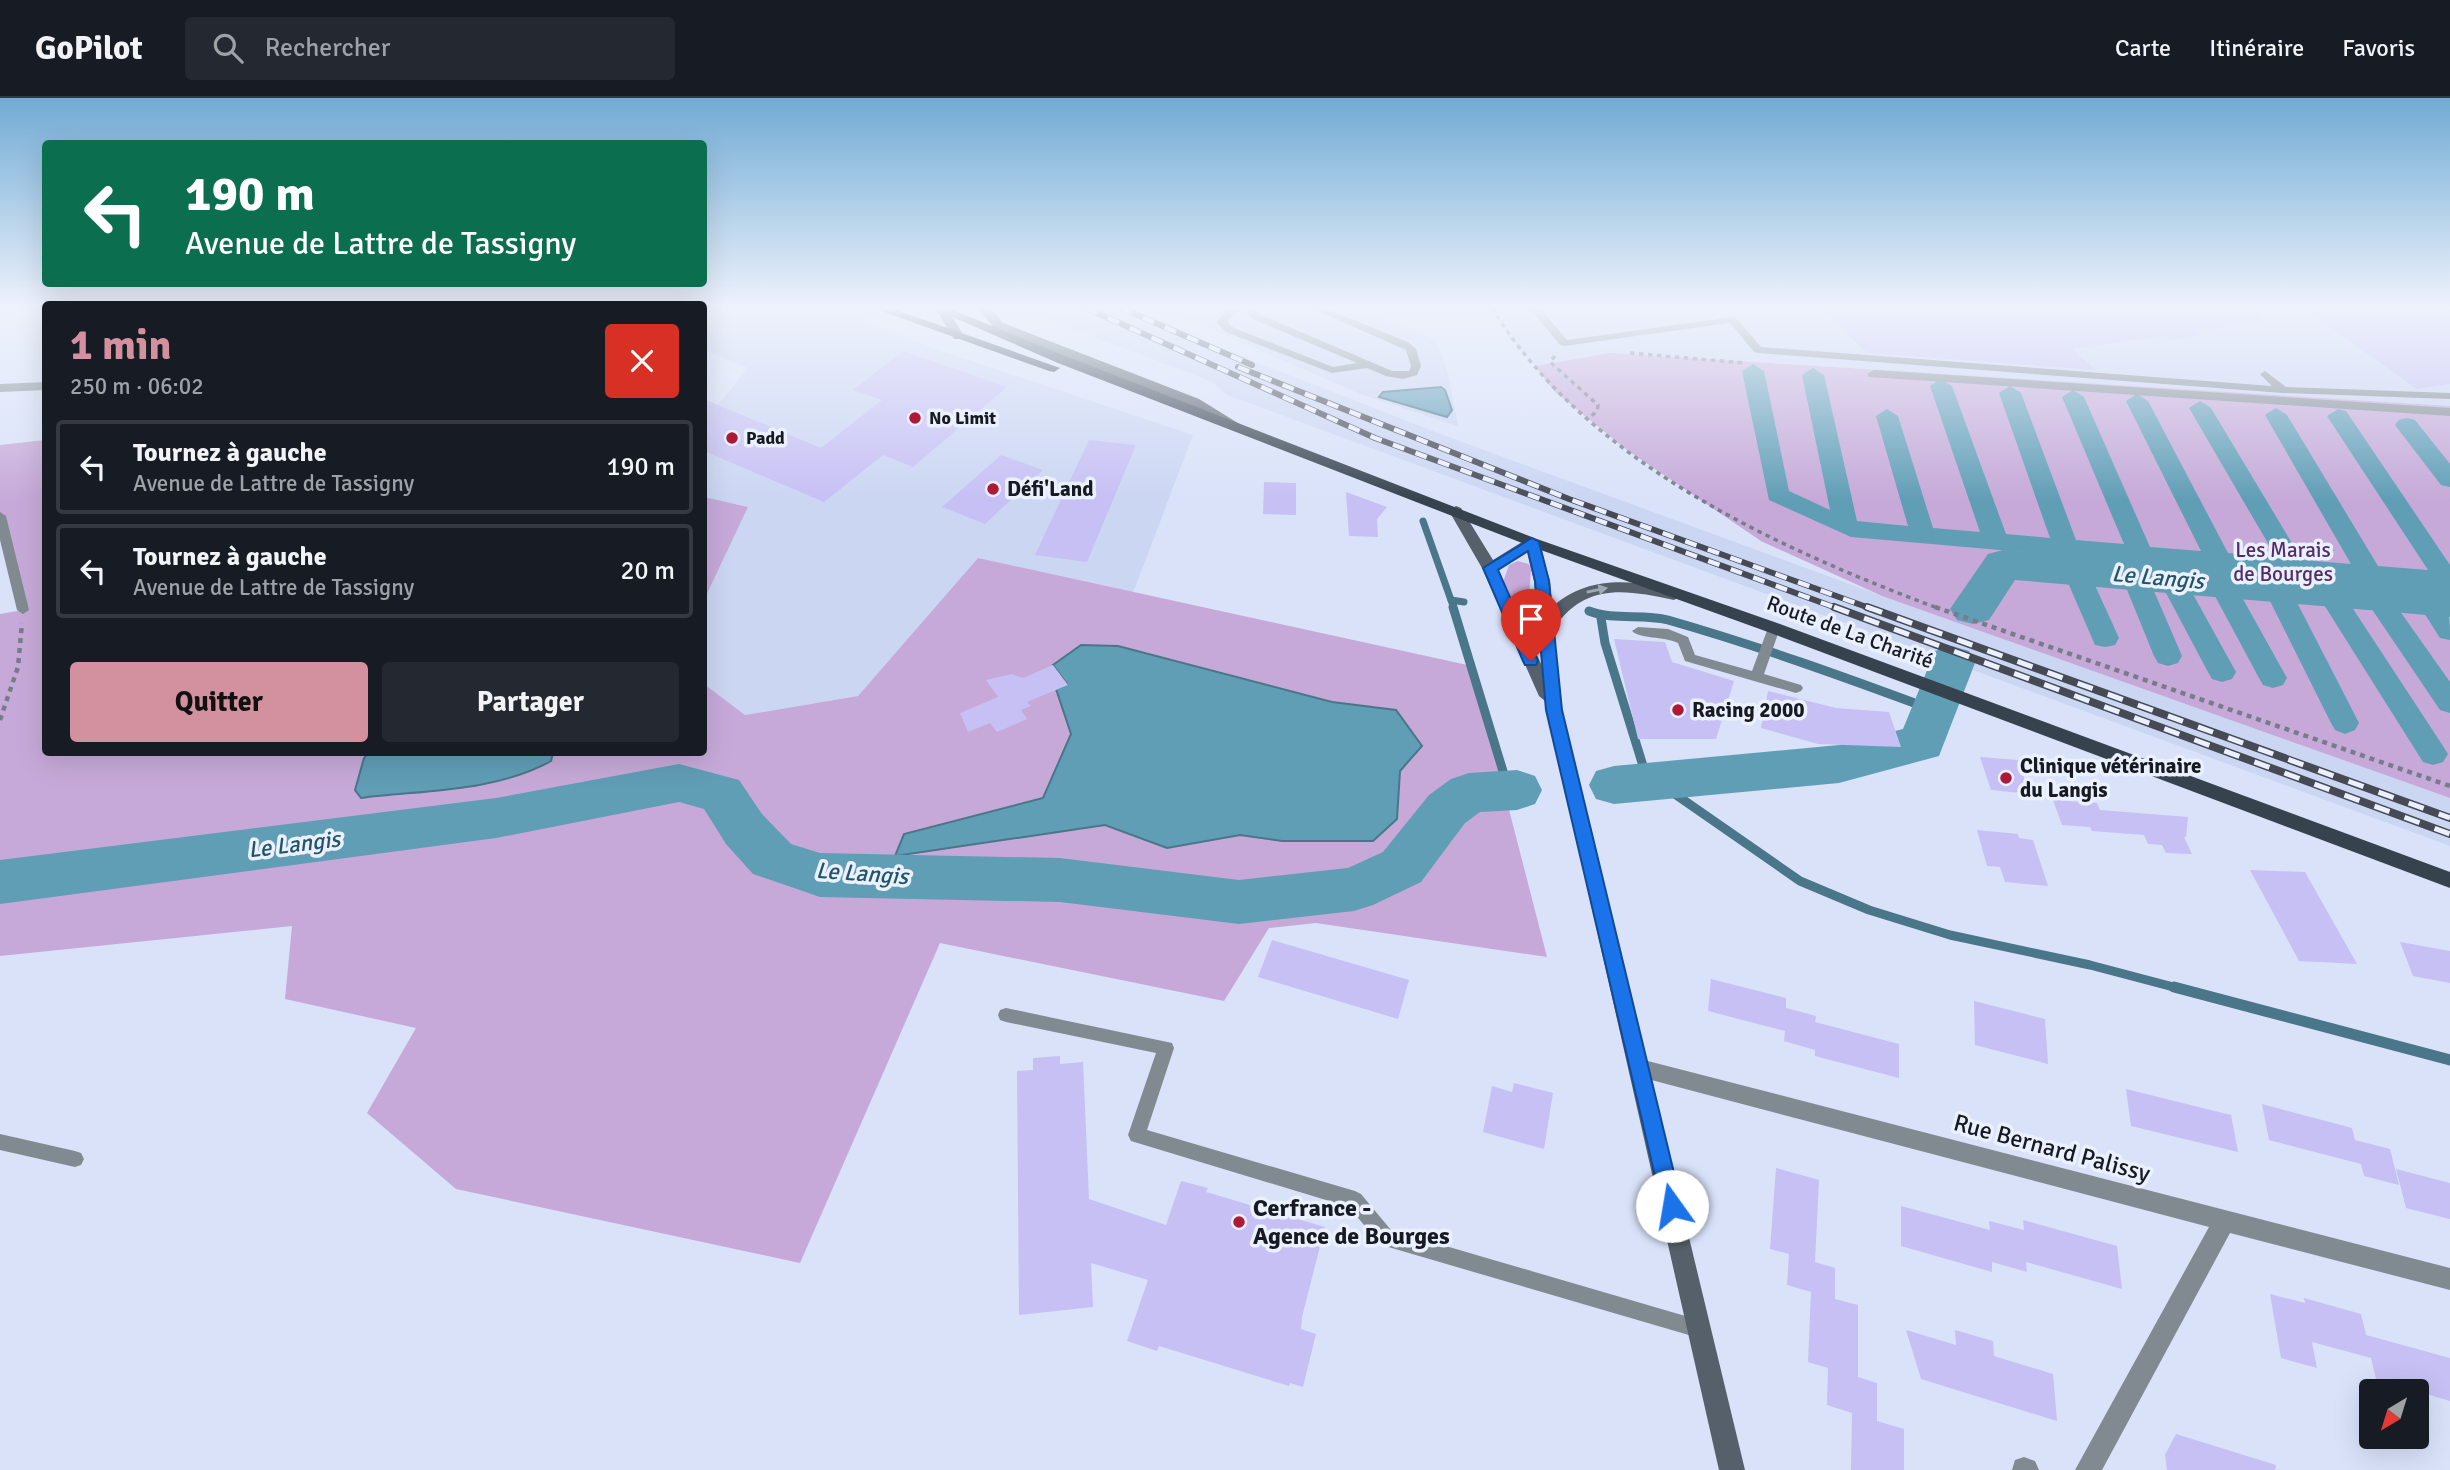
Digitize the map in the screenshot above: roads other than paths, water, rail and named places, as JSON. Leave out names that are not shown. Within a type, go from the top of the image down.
[{"type":"main road","name":"Route de La Charité","points":[[1065,372],[1175,410],[1234,425]]},
{"type":"main road","name":"Route de La Charité","points":[[1095,372],[1675,595],[1769,641],[1908,677],[2450,880]]},
{"type":"main road","points":[[1117,372],[1194,402],[1234,425]]},
{"type":"main road","points":[[1456,511],[1490,568],[1554,710]]},
{"type":"main road","points":[[1490,568],[1532,542],[1542,581],[1554,710],[1732,1470]]},
{"type":"main road","points":[[1545,629],[1558,607],[1588,591],[1622,586],[1675,595]]},
{"type":"street","points":[[1874,374],[2450,412]]},
{"type":"street","points":[[0,388],[42,386]]},
{"type":"street","name":"Rue Bernard Palissy","points":[[1640,1068],[2450,1279]]},
{"type":"street","points":[[2088,1470],[2225,1220]]},
{"type":"lane","points":[[1391,372],[1404,376],[1413,372]]},
{"type":"lane","points":[[2047,372],[2283,390],[2450,396]]},
{"type":"lane","points":[[2265,374],[2283,390]]},
{"type":"lane","points":[[0,516],[23,610]]},
{"type":"lane","points":[[1638,631],[1668,633],[1683,640],[1690,658],[1796,688]]},
{"type":"lane","points":[[1756,677],[1769,641]]},
{"type":"lane","points":[[1006,1015],[1166,1048],[1137,1135],[1355,1200],[1385,1237],[1699,1329]]},
{"type":"lane","points":[[0,1142],[75,1159]]},
{"type":"waterway","points":[[1753,372],[1778,495],[1846,527]]},
{"type":"waterway","points":[[1813,375],[1846,527]]},
{"type":"waterway","points":[[1941,386],[1996,542]]},
{"type":"waterway","points":[[2010,393],[2066,548]]},
{"type":"waterway","points":[[2073,397],[2141,554]]},
{"type":"waterway","points":[[2137,401],[2219,561]]},
{"type":"waterway","points":[[2200,408],[2294,567]]},
{"type":"waterway","points":[[2276,415],[2370,574]]},
{"type":"waterway","points":[[1887,416],[1923,535]]},
{"type":"waterway","points":[[2338,416],[2447,580]]},
{"type":"waterway","points":[[2407,425],[2450,480]]},
{"type":"waterway","points":[[1423,521],[1451,600]]},
{"type":"waterway","points":[[1846,527],[1996,542]]},
{"type":"waterway","points":[[1996,542],[2066,548]]},
{"type":"waterway","points":[[2066,548],[2219,561]]},
{"type":"waterway","points":[[2066,548],[2105,638]]},
{"type":"waterway","points":[[2219,561],[2450,581]]},
{"type":"waterway","name":"Le Langis","points":[[1973,609],[2003,564],[2450,602]]},
{"type":"waterway","points":[[2134,575],[2168,656]]},
{"type":"waterway","points":[[2171,578],[2222,672]]},
{"type":"waterway","points":[[2221,583],[2273,678]]},
{"type":"waterway","points":[[2276,587],[2345,723]]},
{"type":"waterway","points":[[2329,592],[2433,754]]},
{"type":"waterway","points":[[2376,596],[2450,703]]},
{"type":"waterway","points":[[1451,600],[1464,602]]},
{"type":"waterway","points":[[1451,600],[1454,609]]},
{"type":"waterway","points":[[2429,600],[2450,631]]},
{"type":"waterway","points":[[1453,607],[1509,791]]},
{"type":"waterway","points":[[1589,611],[1608,616],[1668,620],[1769,652],[1936,711]]},
{"type":"waterway","points":[[1601,618],[1605,643],[1644,769],[1659,783],[1800,881],[1869,910],[1950,935],[2090,965],[2181,989]]},
{"type":"waterway","name":"Le Langis","points":[[1614,785],[1839,764],[1922,743],[1952,663]]},
{"type":"waterway","name":"Le Langis","points":[[0,882],[496,818],[679,783],[721,794],[744,829],[772,859],[820,875],[1060,880],[1239,902],[1354,889],[1402,867],[1447,809],[1469,793],[1517,790]]},
{"type":"waterway","points":[[2174,987],[2450,1060]]},
{"type":"railway","points":[[1228,372],[1375,438],[1839,609]]},
{"type":"railway","points":[[1251,372],[1569,499],[1872,609]]},
{"type":"railway","points":[[1834,607],[2450,834]]},
{"type":"railway","points":[[1867,607],[2450,818]]},
{"type":"place","name":"No Limit","points":[[915,418]]},
{"type":"place","name":"Padd","points":[[732,438]]},
{"type":"place","name":"Défi'Land","points":[[993,489]]},
{"type":"place","name":"Racing 2000","points":[[1678,710]]},
{"type":"place","name":"Clinique vétérinaire du Langis","points":[[2006,778]]},
{"type":"place","name":"Cerfrance - Agence de Bourges","points":[[1239,1222]]},
{"type":"park label","name":"Les Marais de Bourges","points":[[2283,562]]}]
